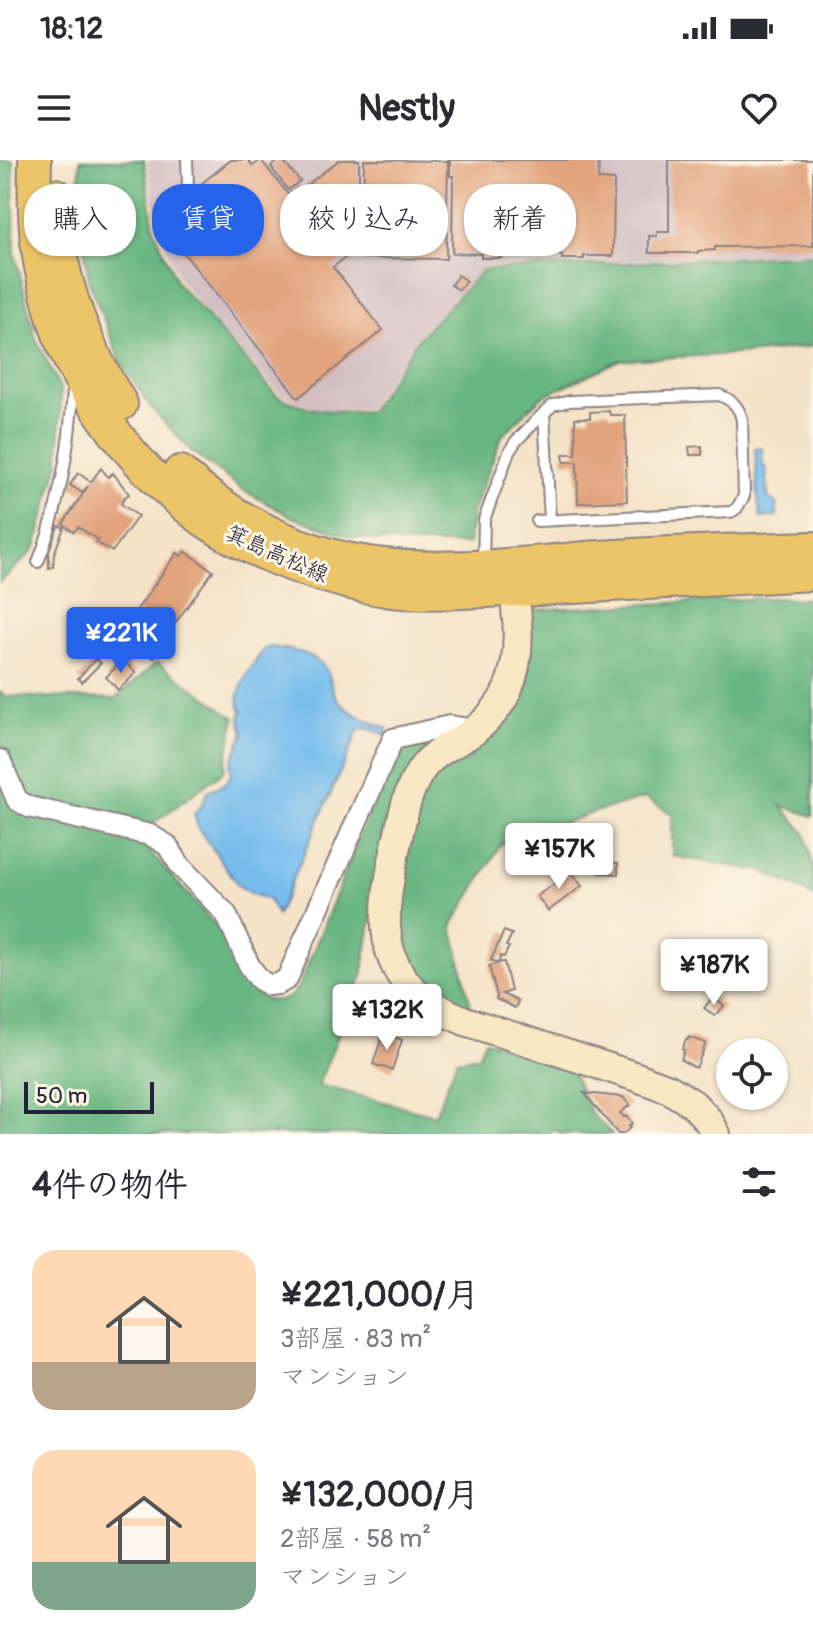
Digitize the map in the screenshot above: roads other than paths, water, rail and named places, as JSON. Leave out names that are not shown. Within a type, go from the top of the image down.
[{"type":"main road","name":"箕島高松線","points":[[35,160],[37,244],[43,279],[57,326],[75,369],[110,426],[139,461],[171,493],[206,521],[242,542],[286,563],[337,580],[392,591],[437,593],[502,573],[629,555],[813,548]]},
{"type":"main road","name":"箕島高松線","points":[[56,160],[56,205],[62,260],[74,307],[102,373],[130,417],[157,450],[230,511],[268,532],[316,550],[368,563],[414,567],[502,573],[813,574]]},
{"type":"street","points":[[502,573],[518,644],[515,671],[507,692],[494,712],[424,766],[412,789],[388,886],[384,921],[390,953],[400,973],[422,998],[442,1011],[669,1089],[693,1104],[716,1134]]},
{"type":"street","points":[[0,760],[17,800],[29,807],[150,835],[167,845],[181,867],[226,914],[249,965],[268,985],[287,979],[393,739],[450,726],[474,730]]},
{"type":"lane","points":[[187,160],[188,184]]},
{"type":"lane","points":[[38,562],[50,533],[59,489],[75,369]]},
{"type":"lane","points":[[502,573],[484,520],[509,452],[516,441],[553,405],[570,401],[719,395],[728,398],[740,411],[744,496],[731,512],[537,521]]},
{"type":"lane","points":[[544,413],[550,520]]},
{"type":"water","points":[[755,448],[762,448],[768,498],[776,503],[777,516],[761,518]]},
{"type":"water","points":[[272,647],[302,653],[316,660],[327,671],[335,695],[345,707],[365,720],[387,728],[386,735],[367,728],[359,729],[277,915],[268,899],[239,886],[198,828],[194,813],[202,805],[208,791],[226,783],[231,774],[230,765],[244,733],[239,704],[241,687],[264,649]]}]
